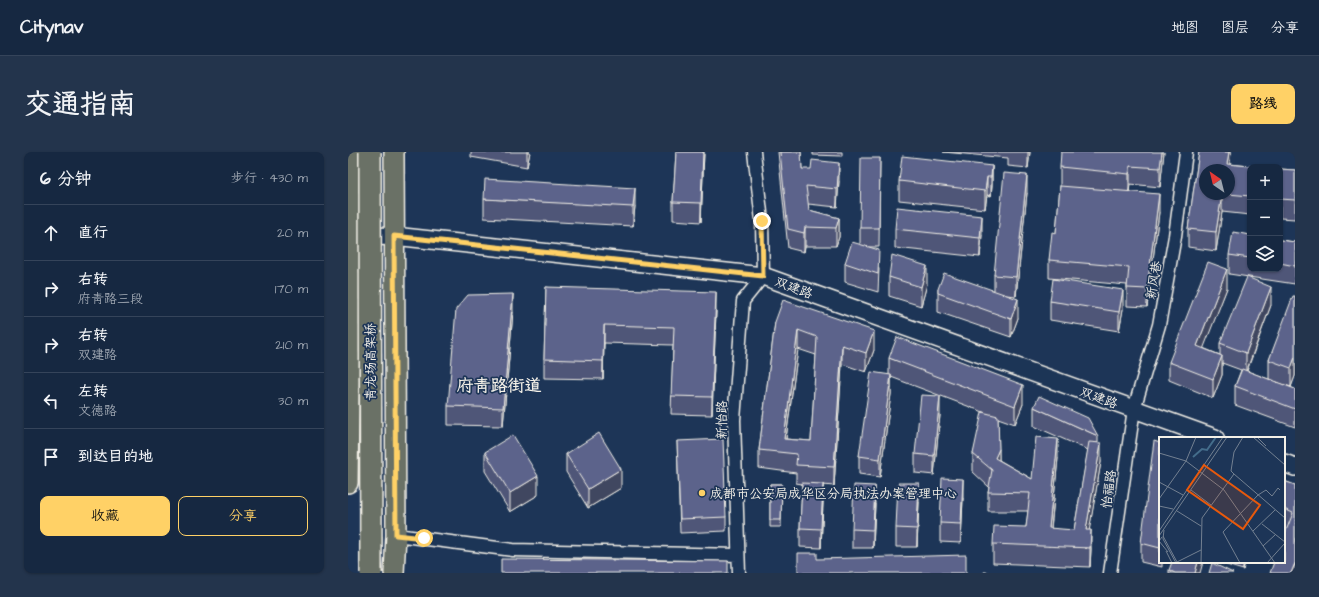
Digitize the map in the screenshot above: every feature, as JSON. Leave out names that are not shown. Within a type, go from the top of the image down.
[{"type":"highway","name":"青龙场高架桥","points":[[370,152],[371,573]]},
{"type":"highway","name":"青龙场高架桥","points":[[381,152],[382,573]]},
{"type":"main road","points":[[348,483],[352,152]]},
{"type":"main road","points":[[394,152],[396,535],[394,573]]},
{"type":"street","points":[[754,152],[762,221],[763,276]]},
{"type":"street","name":"新风巷","points":[[1134,409],[1159,325],[1175,236],[1186,152]]},
{"type":"street","name":"双建路","points":[[350,237],[394,236],[763,276],[1211,437]]},
{"type":"street","name":"新怡路","points":[[739,573],[734,420],[743,301],[763,276]]},
{"type":"street","name":"怡福路","points":[[1110,573],[1134,409]]},
{"type":"street","points":[[1285,463],[1295,467]]},
{"type":"street","points":[[396,535],[513,550],[738,555]]},
{"type":"building","points":[[676,152],[703,152],[701,203],[673,202]]},
{"type":"building","points":[[780,152],[801,152],[802,169],[811,169],[812,160],[839,163],[837,189],[806,186],[809,210],[839,218],[836,228],[805,227],[804,233],[788,229]]},
{"type":"building","points":[[1061,152],[1162,152],[1160,168],[1130,166],[1129,174],[1060,167]]},
{"type":"building","points":[[1199,152],[1229,152],[1227,164],[1199,164],[1199,200],[1221,200],[1216,232],[1188,229]]},
{"type":"building","points":[[902,156],[992,166],[991,177],[987,177],[985,191],[899,181]]},
{"type":"building","points":[[861,158],[880,158],[879,228],[860,228]]},
{"type":"building","points":[[1235,165],[1247,166],[1247,196],[1235,195]]},
{"type":"building","points":[[1283,169],[1295,170],[1295,200],[1283,199]]},
{"type":"building","points":[[1004,173],[1027,175],[1016,277],[994,275]]},
{"type":"building","points":[[485,179],[635,188],[633,207],[484,199]]},
{"type":"building","points":[[1060,186],[1159,194],[1147,289],[1127,288],[1129,267],[1049,260],[1052,232],[1056,233]]},
{"type":"building","points":[[897,207],[982,216],[980,238],[895,229]]},
{"type":"building","points":[[1233,232],[1247,234],[1247,258],[1229,255]]},
{"type":"building","points":[[1283,240],[1295,242],[1295,266],[1283,264]]},
{"type":"building","points":[[852,242],[879,250],[878,274],[845,263]]},
{"type":"building","points":[[892,255],[927,266],[921,287],[889,277]]},
{"type":"building","points":[[1208,262],[1227,269],[1197,346],[1222,356],[1213,379],[1169,362]]},
{"type":"building","points":[[944,273],[1018,299],[1011,319],[938,293]]},
{"type":"building","points":[[1247,277],[1271,287],[1246,353],[1220,343]]},
{"type":"building","points":[[1053,279],[1123,290],[1119,312],[1050,301]]},
{"type":"building","points":[[546,287],[716,292],[712,397],[671,396],[674,327],[604,325],[603,361],[544,359]]},
{"type":"building","points":[[513,294],[503,408],[448,406],[456,309],[468,295]]},
{"type":"building","points":[[1293,296],[1295,296],[1295,357],[1291,368],[1269,360]]},
{"type":"building","points":[[783,300],[874,331],[866,353],[842,345],[834,467],[796,465],[797,454],[759,450],[775,322]],"holes":[[[798,330],[817,337],[811,441],[784,439]]]},
{"type":"building","points":[[897,337],[1023,385],[1015,406],[889,358]]},
{"type":"building","points":[[1242,369],[1295,389],[1295,409],[1235,386]]},
{"type":"building","points":[[871,372],[891,375],[880,459],[859,456]]},
{"type":"building","points":[[921,395],[940,396],[934,456],[915,454]]},
{"type":"building","points":[[1039,396],[1088,418],[1098,436],[1034,407]]},
{"type":"building","points":[[982,412],[998,416],[999,449],[995,458],[1032,479],[1036,437],[1058,439],[1049,528],[1074,530],[1089,442],[1101,443],[1086,530],[1091,530],[1090,548],[993,544],[994,526],[1026,527],[1030,493],[988,492],[992,470],[973,454]]},
{"type":"building","points":[[599,433],[621,469],[588,489],[566,454]]},
{"type":"building","points":[[513,435],[538,476],[510,493],[485,452]]},
{"type":"building","name":"成都市公安局成华区分局执法办案管理中心","points":[[723,439],[726,517],[680,519],[677,441]]},
{"type":"building","points":[[1154,441],[1159,443],[1159,548],[1141,543]]},
{"type":"building","points":[[942,478],[963,479],[961,524],[940,523]]},
{"type":"building","points":[[1285,481],[1295,485],[1295,563],[1291,573],[1270,573],[1274,563],[1285,563],[1285,533],[1293,513],[1285,509]]},
{"type":"building","points":[[802,483],[823,484],[821,529],[800,528]]},
{"type":"building","points":[[898,483],[919,483],[917,529],[896,528]]},
{"type":"building","points":[[770,484],[782,484],[781,520],[770,520]]},
{"type":"building","points":[[854,485],[875,486],[873,530],[852,529]]},
{"type":"building","points":[[798,553],[817,553],[817,559],[966,555],[966,573],[798,573]]},
{"type":"building","points":[[501,559],[728,561],[728,573],[501,573]]},
{"type":"building","points":[[1172,563],[1198,563],[1195,573],[1175,573],[1169,570]]},
{"type":"building","points":[[1212,563],[1233,573],[1209,573]]},
{"type":"place","name":"成都市公安局成华区分局执法办案管理中心","points":[[702,493]]},
{"type":"district","name":"府青路街道","points":[[499,385]]},
{"type":"route","points":[[424,538],[396,535],[394,236],[763,276],[762,221]]}]
